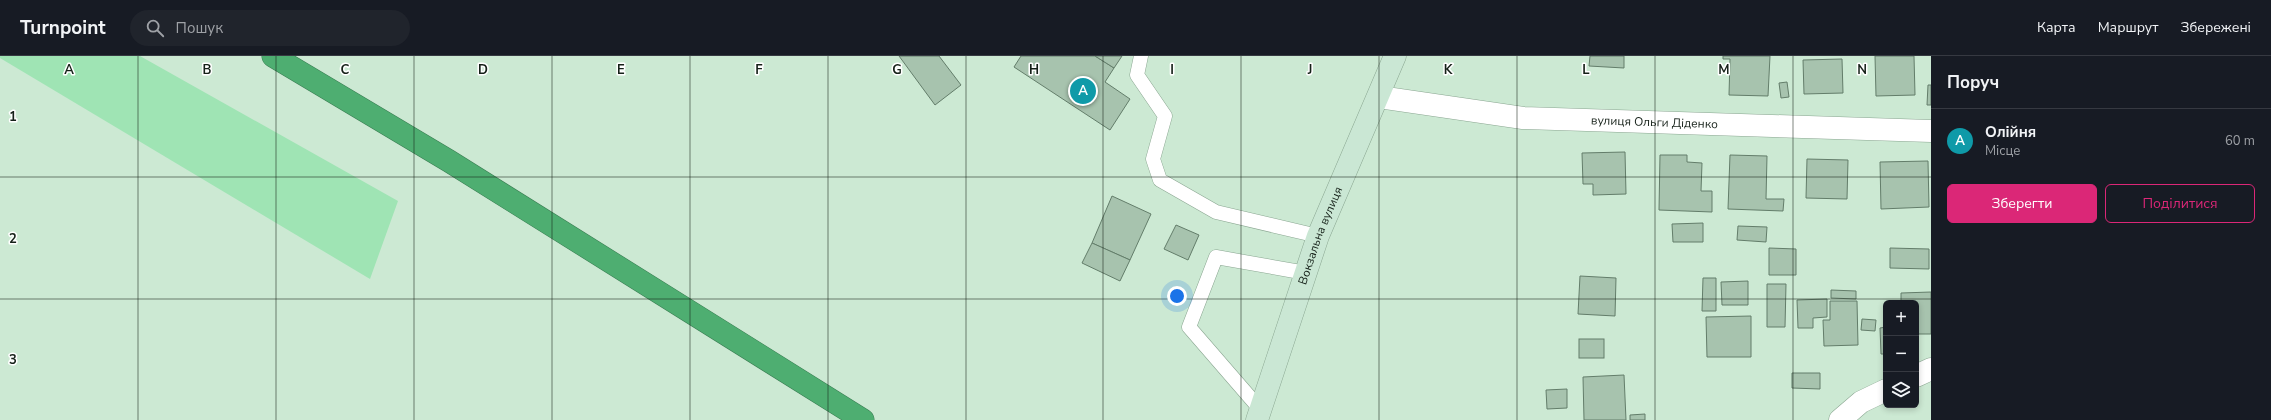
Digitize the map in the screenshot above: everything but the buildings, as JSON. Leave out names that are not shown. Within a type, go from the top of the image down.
[{"type":"highway","points":[[273,56],[456,165],[863,420]]},
{"type":"main road","name":"Вокзальна вулиця","points":[[1258,415],[1318,236],[1379,97],[1395,56]]},
{"type":"street","name":"вулиця Ольги Діденко","points":[[1379,97],[1524,118],[1931,132]]},
{"type":"street","points":[[1919,375],[1931,369]]},
{"type":"street","points":[[1840,420],[1861,402],[1883,391]]},
{"type":"lane","points":[[1142,56],[1137,75],[1165,116],[1153,159],[1160,180],[1216,212],[1318,236]]},
{"type":"lane","points":[[1258,415],[1189,327],[1216,257],[1306,273]]},
{"type":"green space","points":[[0,56],[140,56],[398,201],[370,279],[0,58]]},
{"type":"place","name":"Олійня","points":[[1083,91]]}]
